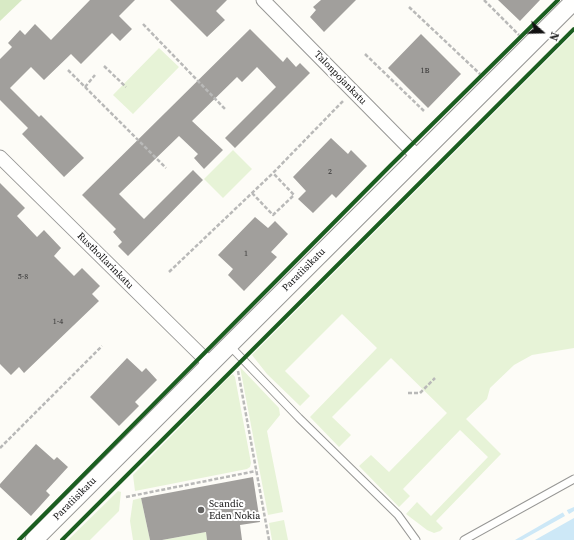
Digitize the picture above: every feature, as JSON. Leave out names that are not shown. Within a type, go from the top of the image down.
[{"type":"street","name":"Talonpojankatu","points":[[263,0],[352,92],[417,156]]},
{"type":"street","name":"Paratiisikatu","points":[[34,540],[417,156],[574,1]]},
{"type":"street","name":"Rusthollarinkatu","points":[[0,157],[210,364]]},
{"type":"lane","points":[[229,345],[299,418],[398,515],[416,540]]},
{"type":"lane","points":[[464,540],[574,479]]},
{"type":"path","points":[[484,0],[520,37]]},
{"type":"path","points":[[409,7],[482,75]]},
{"type":"path","points":[[143,24],[224,109]]},
{"type":"path","points":[[515,42],[526,32]]},
{"type":"path","points":[[365,54],[425,112]]},
{"type":"path","points":[[104,66],[126,87]]},
{"type":"path","points":[[68,70],[166,168]]},
{"type":"path","points":[[476,81],[487,70]]},
{"type":"path","points":[[85,87],[95,75]]},
{"type":"path","points":[[169,272],[273,173],[352,92]]},
{"type":"path","points":[[252,193],[273,216],[294,195],[273,173]]},
{"type":"path","points":[[0,448],[102,346]]},
{"type":"path","points":[[231,370],[237,365],[269,540]]},
{"type":"path","points":[[408,393],[420,393],[435,378]]},
{"type":"path","points":[[126,497],[256,471]]},
{"type":"green space","points":[[0,0],[22,0],[0,21]]},
{"type":"green space","points":[[574,33],[574,348],[532,355],[514,365],[490,388],[487,399],[466,419],[501,454],[436,521],[443,528],[434,533],[427,530],[406,514],[417,502],[431,516],[488,457],[460,430],[403,489],[410,496],[399,507],[359,466],[371,455],[389,472],[447,413],[391,358],[332,417],[351,435],[339,447],[310,417],[377,348],[342,314],[285,371],[310,396],[300,406],[267,374],[252,355]]},
{"type":"green space","points":[[159,48],[179,67],[133,114],[113,95]]},
{"type":"green space","points":[[233,150],[252,169],[223,198],[204,179]]},
{"type":"green space","points":[[240,367],[279,408],[280,415],[267,431],[283,512],[268,515]]},
{"type":"green space","points":[[233,374],[235,377],[251,463],[250,467],[247,469],[135,491],[133,475]]},
{"type":"green space","points":[[118,491],[121,492],[119,511],[90,540],[68,540]]},
{"type":"green space","points":[[141,498],[150,540],[133,540],[130,521],[133,500]]},
{"type":"green space","points":[[284,520],[288,540],[272,540],[269,523]]},
{"type":"green space","points":[[206,532],[207,540],[162,540]]},
{"type":"water","points":[[574,507],[574,540],[515,540],[567,510]]},
{"type":"pier","points":[[566,509],[569,514],[574,511],[574,518],[535,540],[522,540],[565,516],[562,511]]},
{"type":"building","points":[[90,0],[135,0],[119,16],[132,29],[120,41],[112,33],[81,64],[71,54],[44,80],[31,67],[10,88],[39,117],[41,115],[84,158],[64,177],[22,134],[28,128],[0,100],[0,59],[12,47],[8,43],[20,30],[25,35],[35,24],[51,40]]},
{"type":"building","points":[[170,0],[227,0],[216,11],[225,20],[207,37]]},
{"type":"building","points":[[321,0],[356,0],[324,32],[310,17],[316,10],[313,7]]},
{"type":"building","points":[[498,0],[540,0],[520,21]]},
{"type":"building","points":[[250,29],[283,62],[287,57],[296,67],[300,63],[310,73],[235,148],[225,138],[276,87],[257,67],[242,82],[237,77],[192,121],[223,150],[204,169],[194,158],[198,154],[179,136],[119,194],[144,219],[193,170],[203,180],[128,256],[118,246],[122,242],[113,232],[116,229],[82,195]]},
{"type":"building","points":[[421,34],[461,74],[428,108],[388,68]]},
{"type":"building","points":[[331,138],[348,154],[351,150],[367,166],[336,198],[332,194],[313,213],[298,199],[306,191],[293,177]]},
{"type":"building","points":[[0,183],[25,208],[17,216],[37,237],[44,230],[61,248],[54,256],[74,276],[82,268],[100,286],[92,294],[99,301],[24,373],[19,367],[11,375],[0,364]]},
{"type":"building","points":[[255,217],[268,228],[275,221],[288,234],[271,252],[277,257],[244,291],[228,275],[233,269],[218,255]]},
{"type":"building","points":[[127,358],[142,372],[146,368],[157,380],[135,402],[139,406],[119,426],[90,397]]},
{"type":"building","points":[[36,444],[54,460],[57,457],[68,467],[46,491],[50,495],[31,516],[0,487],[0,484]]},
{"type":"building","name":"Scandic Eden Nokia","points":[[253,477],[260,522],[240,525],[242,540],[207,540],[206,532],[162,540],[150,540],[141,498]]},
{"type":"cycle path","points":[[19,540],[391,165],[558,0]]},
{"type":"cycle path","points":[[62,540],[574,29]]},
{"type":"place","name":"Scandic Eden Nokia","points":[[201,510]]}]
